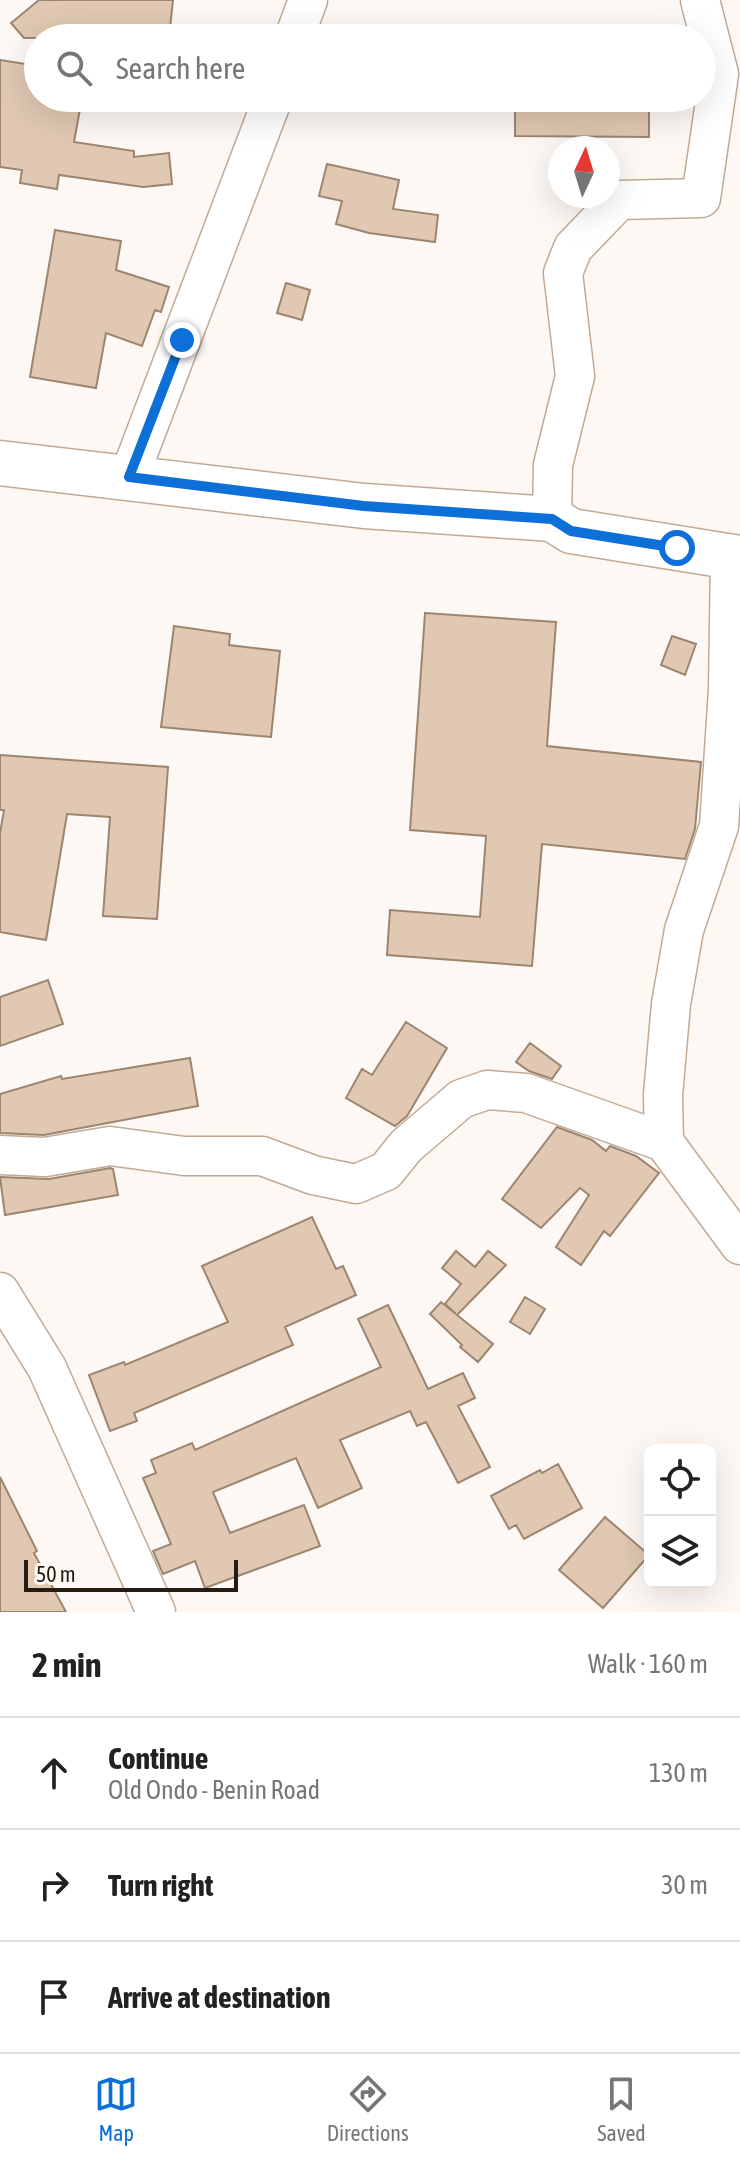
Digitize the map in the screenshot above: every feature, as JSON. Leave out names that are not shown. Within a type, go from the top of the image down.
[{"type":"main road","points":[[0,463],[364,506],[552,519],[571,531],[735,558]]},
{"type":"street","points":[[299,24],[308,0]]},
{"type":"street","points":[[700,0],[706,24]]},
{"type":"street","points":[[716,62],[719,74],[716,95]]},
{"type":"street","points":[[129,477],[268,112]]},
{"type":"street","points":[[552,519],[553,465],[575,376],[563,273],[573,248],[619,200],[701,198],[713,112]]},
{"type":"street","points":[[664,1142],[663,1095],[671,1004],[684,930],[719,826],[735,558]]},
{"type":"street","points":[[0,1155],[45,1157],[110,1146],[184,1156],[262,1156],[313,1175],[356,1184],[386,1171],[406,1146],[461,1099],[487,1090],[526,1093],[664,1142],[740,1245]]},
{"type":"street","points":[[0,1292],[47,1368],[156,1612]]},
{"type":"building","points":[[39,0],[173,0],[170,24],[24,24],[24,38],[11,23]]},
{"type":"building","points":[[0,60],[24,64],[24,112],[79,112],[74,142],[134,151],[134,157],[169,153],[172,184],[143,187],[59,175],[57,189],[20,183],[22,170],[0,167]]},
{"type":"building","points":[[515,112],[649,112],[649,137],[515,136]]},
{"type":"building","points":[[327,164],[399,180],[393,209],[438,215],[435,242],[369,233],[336,224],[342,201],[319,196]]},
{"type":"building","points":[[55,230],[121,241],[116,270],[169,287],[161,312],[155,310],[142,346],[106,333],[96,388],[30,377]]},
{"type":"building","points":[[286,283],[310,290],[302,320],[277,313]]},
{"type":"building","points":[[425,613],[556,622],[547,746],[701,762],[695,829],[685,859],[542,844],[532,966],[387,955],[390,910],[480,917],[486,836],[410,830]]},
{"type":"building","points":[[174,626],[230,634],[229,645],[280,651],[271,737],[161,727]]},
{"type":"building","points":[[672,636],[696,644],[685,675],[661,665]]},
{"type":"building","points":[[0,755],[168,767],[157,919],[103,916],[110,817],[67,814],[46,940],[0,932],[0,833],[4,810],[0,810]]},
{"type":"building","points":[[48,980],[63,1024],[0,1046],[0,997]]},
{"type":"building","points":[[406,1022],[447,1048],[407,1116],[395,1126],[346,1098],[362,1069],[372,1075]]},
{"type":"building","points":[[530,1043],[561,1066],[552,1079],[529,1071],[516,1062]]},
{"type":"building","points":[[190,1058],[198,1106],[44,1135],[0,1133],[0,1094],[61,1076],[62,1079]]},
{"type":"building","points":[[557,1127],[592,1140],[606,1151],[610,1146],[636,1156],[659,1173],[610,1236],[604,1231],[581,1265],[556,1247],[589,1195],[580,1188],[541,1228],[502,1199]]},
{"type":"building","points":[[113,1169],[118,1195],[5,1215],[0,1177],[49,1179]]},
{"type":"building","points":[[312,1217],[336,1269],[343,1266],[356,1295],[285,1327],[293,1345],[134,1413],[137,1421],[110,1431],[89,1375],[124,1362],[125,1365],[228,1322],[202,1266]]},
{"type":"building","points":[[456,1251],[475,1267],[488,1251],[506,1265],[457,1315],[493,1344],[478,1362],[430,1314],[441,1302],[456,1314],[445,1304],[461,1284],[442,1268]]},
{"type":"building","points":[[525,1297],[545,1309],[530,1334],[510,1322]]},
{"type":"building","points":[[388,1305],[428,1389],[463,1373],[475,1398],[458,1406],[490,1467],[458,1483],[426,1422],[417,1426],[410,1411],[340,1440],[362,1488],[318,1508],[296,1458],[213,1492],[230,1533],[304,1505],[320,1546],[205,1588],[195,1561],[163,1574],[153,1551],[171,1544],[143,1478],[156,1473],[151,1460],[192,1443],[195,1450],[381,1367],[358,1319]]},
{"type":"building","points":[[558,1464],[582,1508],[524,1539],[516,1525],[509,1529],[491,1496]]},
{"type":"building","points":[[0,1477],[37,1551],[34,1553],[66,1612],[0,1612]]},
{"type":"building","points":[[605,1517],[644,1551],[644,1561],[603,1608],[559,1570]]},
{"type":"route","points":[[182,340],[129,477],[364,506],[552,519],[571,531],[677,548]]}]
